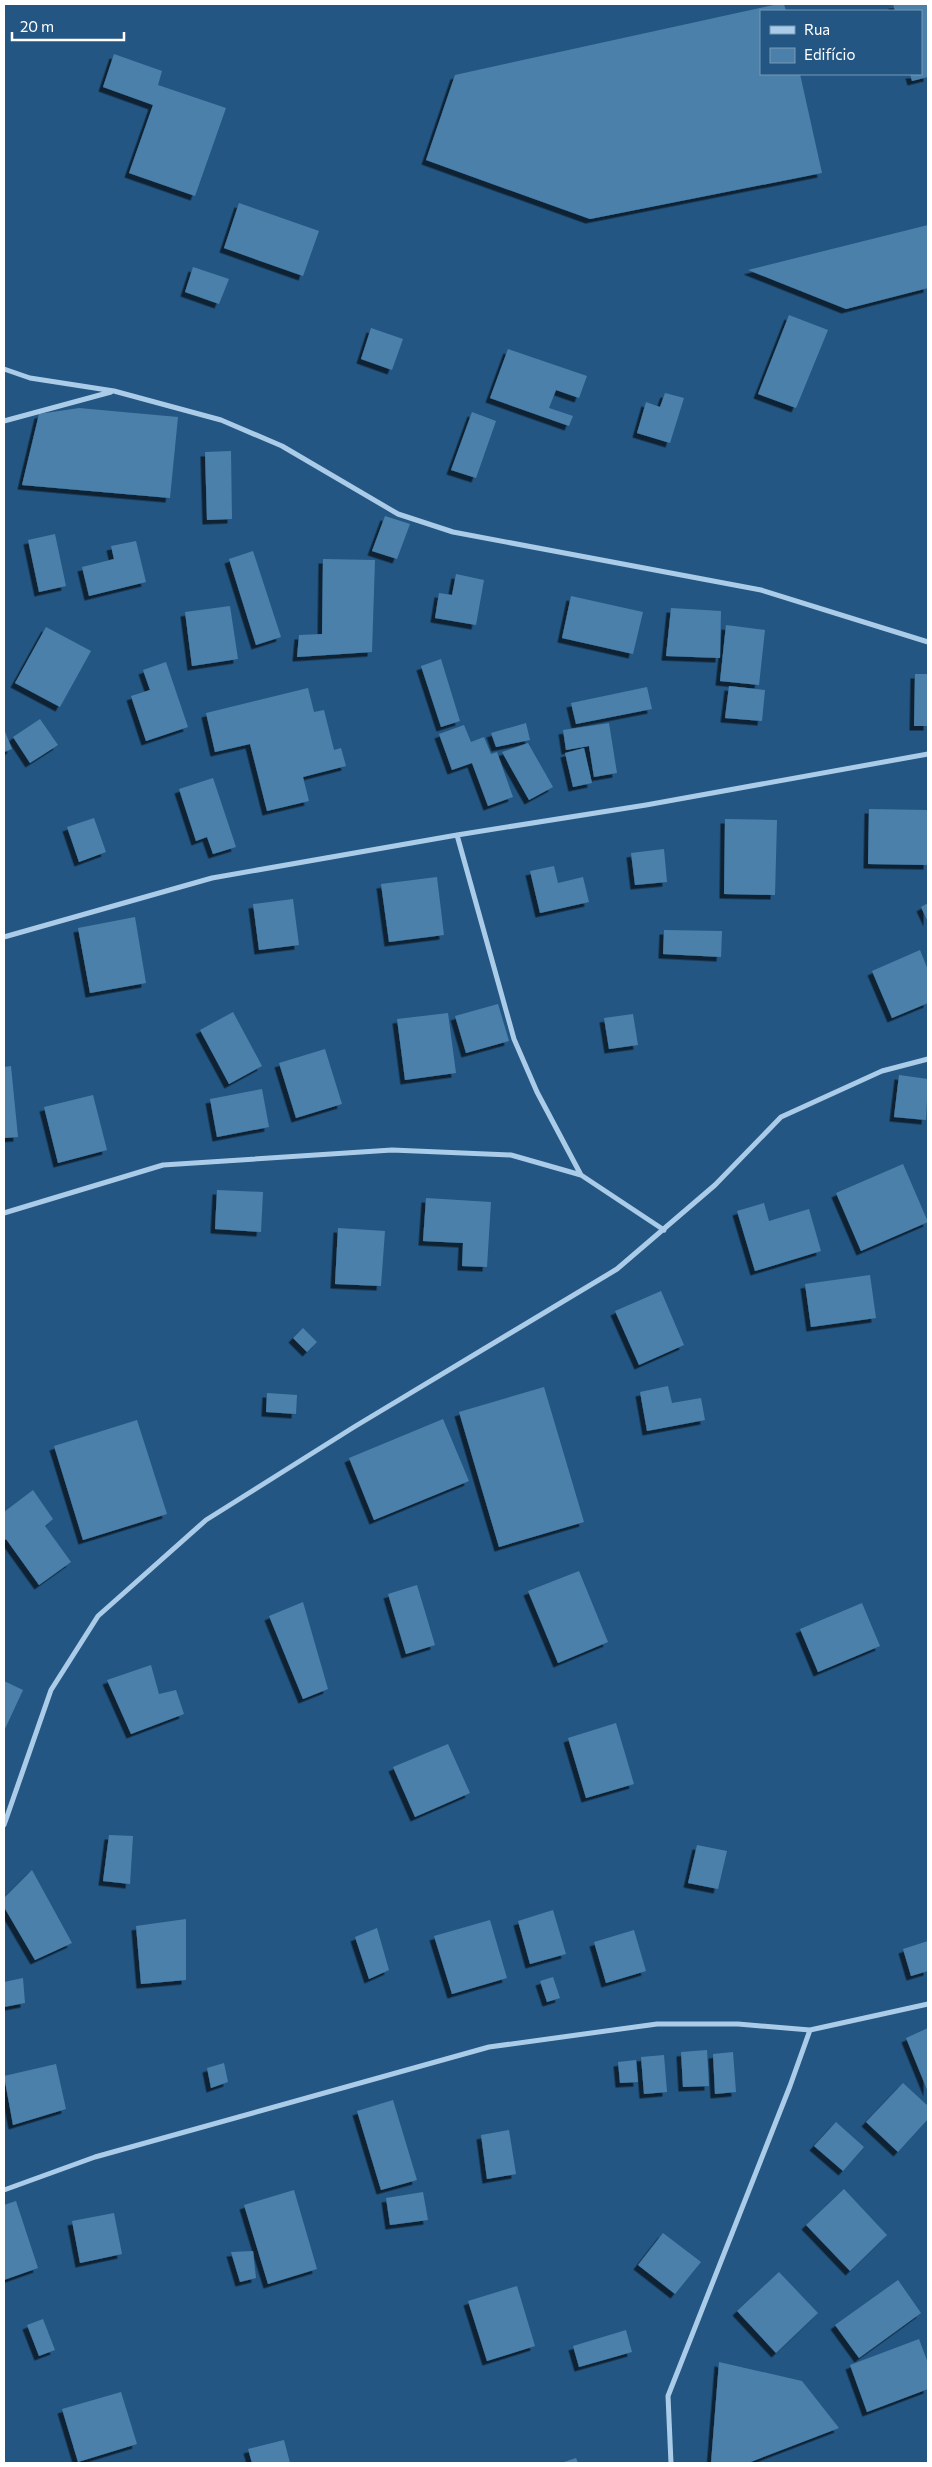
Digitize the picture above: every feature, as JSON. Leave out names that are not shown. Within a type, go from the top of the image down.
[{"type":"street","points":[[4,369],[30,378],[114,391],[221,420],[282,446],[398,514],[453,532],[761,590],[928,642]]},
{"type":"street","points":[[4,420],[114,391]]},
{"type":"street","points":[[4,937],[212,878],[457,835],[655,804],[928,754]]},
{"type":"street","points":[[457,835],[514,1039],[537,1092],[581,1175]]},
{"type":"street","points":[[4,1825],[51,1690],[98,1616],[206,1520],[354,1427],[617,1270],[716,1185],[781,1117],[882,1071],[928,1059]]},
{"type":"street","points":[[4,1213],[163,1165],[392,1150],[511,1155],[581,1175],[664,1230]]},
{"type":"street","points":[[4,2190],[95,2157],[489,2047],[657,2024],[738,2024],[810,2030],[928,2004]]},
{"type":"street","points":[[671,2463],[668,2396],[790,2086],[810,2030]]},
{"type":"building","points":[[784,4],[786,10],[760,10],[760,75],[800,75],[822,173],[590,219],[426,160],[455,75]]},
{"type":"building","points":[[893,4],[928,4],[928,77],[912,81],[910,75],[922,75],[922,10],[895,10]]},
{"type":"building","points":[[114,54],[162,71],[158,85],[226,108],[195,196],[129,173],[153,105],[103,87]]},
{"type":"building","points":[[239,203],[319,231],[303,276],[224,248]]},
{"type":"building","points":[[928,225],[928,288],[846,309],[748,270]]},
{"type":"building","points":[[193,267],[229,279],[219,304],[185,292]]},
{"type":"building","points":[[789,315],[828,330],[796,408],[758,394]]},
{"type":"building","points":[[371,328],[403,339],[392,370],[361,359]]},
{"type":"building","points":[[508,349],[587,376],[579,398],[556,390],[549,408],[573,416],[569,426],[490,398]]},
{"type":"building","points":[[665,393],[684,398],[670,443],[637,433],[646,402],[660,407]]},
{"type":"building","points":[[79,408],[178,417],[170,498],[22,485],[39,414]]},
{"type":"building","points":[[472,412],[496,421],[476,478],[451,470]]},
{"type":"building","points":[[231,451],[232,519],[207,520],[205,452]]},
{"type":"building","points":[[385,516],[410,524],[397,559],[372,551]]},
{"type":"building","points":[[55,534],[66,586],[39,592],[28,540]]},
{"type":"building","points":[[136,541],[146,582],[89,596],[82,567],[114,559],[111,546]]},
{"type":"building","points":[[253,551],[281,637],[256,645],[229,559]]},
{"type":"building","points":[[323,559],[375,560],[372,652],[297,657],[299,635],[322,634]]},
{"type":"building","points":[[456,574],[484,580],[476,625],[435,618],[439,593],[452,595]]},
{"type":"building","points":[[571,596],[643,612],[633,654],[562,638]]},
{"type":"building","points":[[230,606],[238,659],[192,666],[185,612]]},
{"type":"building","points":[[671,608],[721,611],[720,658],[666,656]]},
{"type":"building","points":[[726,625],[765,630],[759,685],[720,681]]},
{"type":"building","points":[[46,627],[91,651],[60,707],[15,683]]},
{"type":"building","points":[[441,659],[460,721],[441,727],[421,666]]},
{"type":"building","points":[[166,662],[188,727],[146,741],[131,696],[150,690],[143,670]]},
{"type":"building","points":[[915,674],[928,674],[928,726],[914,726]]},
{"type":"building","points":[[729,686],[765,690],[762,721],[725,718]]},
{"type":"building","points":[[647,687],[652,709],[576,724],[571,703]]},
{"type":"building","points":[[308,688],[314,712],[324,710],[334,750],[341,748],[346,766],[303,777],[309,801],[267,811],[250,744],[215,752],[206,713]]},
{"type":"building","points":[[40,719],[58,745],[30,763],[13,737]]},
{"type":"building","points":[[526,723],[530,740],[496,747],[491,733]]},
{"type":"building","points":[[609,723],[617,773],[594,777],[589,746],[566,750],[563,730]]},
{"type":"building","points":[[464,725],[471,742],[484,737],[491,754],[497,752],[513,797],[488,806],[472,763],[452,770],[439,734]]},
{"type":"building","points":[[4,729],[12,749],[4,752]]},
{"type":"building","points":[[528,743],[553,787],[529,800],[502,752]]},
{"type":"building","points":[[584,748],[592,783],[573,787],[565,753]]},
{"type":"building","points":[[213,778],[236,847],[213,854],[207,837],[196,841],[179,789]]},
{"type":"building","points":[[869,809],[928,810],[928,865],[868,864]]},
{"type":"building","points":[[94,818],[106,852],[79,862],[67,827]]},
{"type":"building","points":[[725,819],[777,820],[775,895],[724,894]]},
{"type":"building","points":[[664,849],[667,882],[635,885],[631,853]]},
{"type":"building","points":[[554,866],[558,883],[583,877],[589,902],[540,913],[530,871]]},
{"type":"building","points":[[437,877],[444,935],[389,942],[381,884]]},
{"type":"building","points":[[293,899],[299,945],[259,950],[253,904]]},
{"type":"building","points":[[928,903],[928,922],[921,907]]},
{"type":"building","points":[[135,917],[146,983],[90,993],[78,928]]},
{"type":"building","points":[[664,930],[722,931],[721,957],[663,954]]},
{"type":"building","points":[[920,950],[928,970],[928,1003],[892,1018],[872,971]]},
{"type":"building","points":[[498,1004],[509,1041],[466,1053],[455,1016]]},
{"type":"building","points":[[233,1012],[262,1066],[229,1084],[200,1030]]},
{"type":"building","points":[[448,1013],[456,1073],[405,1080],[397,1019]]},
{"type":"building","points":[[633,1014],[638,1045],[609,1049],[604,1018]]},
{"type":"building","points":[[325,1049],[342,1104],[296,1118],[279,1063]]},
{"type":"building","points":[[11,1066],[18,1137],[4,1138],[4,1067]]},
{"type":"building","points":[[899,1075],[928,1079],[926,1120],[894,1117]]},
{"type":"building","points":[[262,1089],[269,1127],[217,1137],[210,1099]]},
{"type":"building","points":[[93,1095],[107,1150],[58,1163],[44,1107]]},
{"type":"building","points":[[903,1164],[928,1222],[861,1251],[836,1193]]},
{"type":"building","points":[[217,1190],[263,1192],[261,1232],[215,1229]]},
{"type":"building","points":[[426,1198],[491,1202],[487,1267],[462,1266],[463,1243],[423,1241]]},
{"type":"building","points":[[764,1203],[769,1221],[809,1209],[821,1251],[755,1271],[737,1211]]},
{"type":"building","points":[[338,1228],[385,1231],[381,1286],[335,1284]]},
{"type":"building","points":[[870,1275],[876,1318],[811,1327],[805,1284]]},
{"type":"building","points":[[661,1291],[684,1345],[639,1365],[615,1311]]},
{"type":"building","points":[[303,1328],[317,1342],[307,1352],[293,1338]]},
{"type":"building","points":[[668,1386],[672,1403],[701,1398],[705,1420],[647,1431],[640,1392]]},
{"type":"building","points":[[544,1387],[584,1522],[499,1547],[459,1412]]},
{"type":"building","points":[[267,1393],[297,1395],[296,1414],[266,1412]]},
{"type":"building","points":[[443,1419],[469,1481],[374,1520],[349,1458]]},
{"type":"building","points":[[137,1420],[167,1514],[83,1540],[54,1446]]},
{"type":"building","points":[[33,1490],[53,1519],[45,1526],[71,1562],[39,1585],[6,1539],[4,1541],[4,1512]]},
{"type":"building","points":[[579,1571],[608,1642],[558,1663],[528,1591]]},
{"type":"building","points":[[417,1585],[435,1645],[406,1654],[388,1594]]},
{"type":"building","points":[[303,1602],[328,1689],[303,1699],[269,1616]]},
{"type":"building","points":[[862,1603],[880,1646],[818,1672],[800,1629]]},
{"type":"building","points":[[151,1665],[159,1694],[176,1690],[184,1714],[131,1734],[107,1680]]},
{"type":"building","points":[[4,1681],[23,1690],[4,1731]]},
{"type":"building","points":[[616,1723],[634,1784],[586,1798],[568,1738]]},
{"type":"building","points":[[448,1744],[470,1793],[415,1817],[393,1767]]},
{"type":"building","points":[[109,1835],[133,1836],[130,1884],[103,1881]]},
{"type":"building","points":[[697,1845],[727,1851],[718,1889],[688,1883]]},
{"type":"building","points":[[32,1870],[72,1943],[35,1960],[4,1907],[4,1898]]},
{"type":"building","points":[[553,1910],[566,1954],[530,1964],[518,1921]]},
{"type":"building","points":[[186,1919],[186,1980],[141,1984],[136,1926]]},
{"type":"building","points":[[490,1920],[507,1978],[452,1994],[434,1936]]},
{"type":"building","points":[[377,1928],[389,1970],[369,1979],[355,1937]]},
{"type":"building","points":[[634,1930],[646,1971],[606,1983],[594,1942]]},
{"type":"building","points":[[928,1941],[928,1971],[911,1976],[903,1949]]},
{"type":"building","points":[[553,1977],[560,1998],[547,2002],[540,1981]]},
{"type":"building","points":[[23,1978],[25,2003],[4,2007],[4,1982]]},
{"type":"building","points":[[928,2028],[928,2092],[906,2038]]},
{"type":"building","points":[[707,2050],[709,2086],[683,2087],[681,2052]]},
{"type":"building","points":[[733,2052],[736,2092],[715,2094],[713,2054]]},
{"type":"building","points":[[664,2055],[667,2092],[644,2094],[641,2057]]},
{"type":"building","points":[[636,2060],[638,2082],[620,2083],[618,2062]]},
{"type":"building","points":[[224,2063],[228,2082],[211,2088],[207,2068]]},
{"type":"building","points":[[56,2064],[66,2109],[13,2125],[4,2076]]},
{"type":"building","points":[[903,2083],[928,2106],[928,2119],[898,2152],[866,2122]]},
{"type":"building","points":[[393,2100],[417,2180],[381,2190],[357,2111]]},
{"type":"building","points":[[836,2122],[864,2147],[843,2171],[814,2146]]},
{"type":"building","points":[[509,2130],[516,2174],[487,2179],[481,2135]]},
{"type":"building","points":[[844,2189],[887,2235],[850,2271],[806,2225]]},
{"type":"building","points":[[294,2190],[317,2269],[268,2284],[244,2205]]},
{"type":"building","points":[[423,2192],[428,2220],[390,2225],[386,2198]]},
{"type":"building","points":[[16,2201],[38,2268],[4,2280],[4,2205]]},
{"type":"building","points":[[114,2213],[122,2254],[80,2263],[72,2221]]},
{"type":"building","points":[[663,2233],[701,2262],[675,2294],[638,2265]]},
{"type":"building","points":[[253,2251],[256,2278],[240,2282],[231,2252]]},
{"type":"building","points":[[779,2272],[818,2313],[776,2353],[737,2311]]},
{"type":"building","points":[[898,2280],[921,2313],[859,2358],[835,2325]]},
{"type":"building","points":[[517,2286],[535,2346],[487,2361],[468,2301]]},
{"type":"building","points":[[43,2319],[55,2350],[39,2356],[27,2325]]},
{"type":"building","points":[[626,2330],[632,2352],[579,2367],[573,2346]]},
{"type":"building","points":[[919,2339],[928,2363],[928,2389],[867,2412],[850,2365]]},
{"type":"building","points":[[719,2362],[802,2381],[839,2428],[748,2463],[711,2463]]},
{"type":"building","points":[[121,2392],[137,2444],[78,2462],[62,2409]]},
{"type":"building","points":[[284,2440],[290,2463],[252,2463],[248,2449]]},
{"type":"building","points":[[576,2458],[578,2463],[561,2463]]}]
